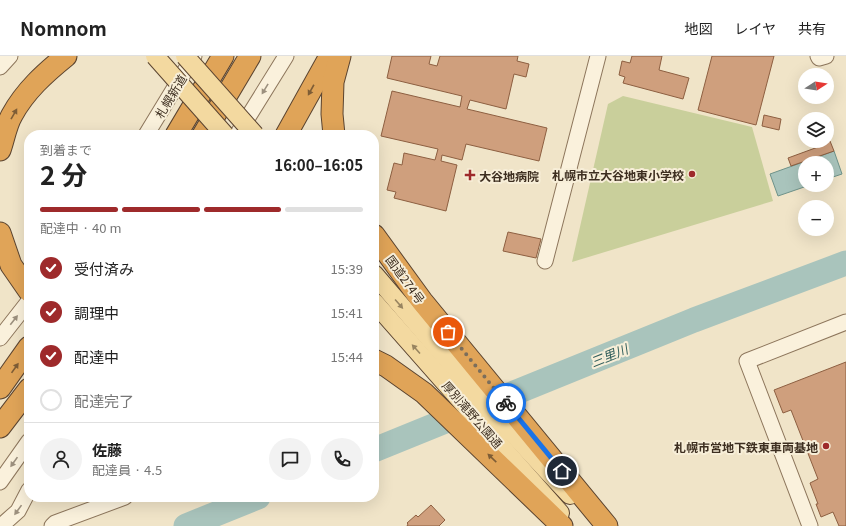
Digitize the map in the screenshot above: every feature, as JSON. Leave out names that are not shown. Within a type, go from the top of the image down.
[{"type":"highway","points":[[0,150],[12,116],[29,90],[66,56]]},
{"type":"highway","points":[[179,130],[223,56]]},
{"type":"highway","points":[[206,130],[250,56]]},
{"type":"highway","points":[[289,130],[330,56]]},
{"type":"highway","points":[[334,130],[332,114],[333,82],[340,56]]},
{"type":"highway","points":[[0,233],[11,265],[24,284]]},
{"type":"highway","name":"国道274号","points":[[379,242],[422,301],[458,371],[539,453],[607,526]]},
{"type":"highway","points":[[0,388],[24,354]]},
{"type":"highway","points":[[380,363],[424,393],[524,481],[562,526]]},
{"type":"highway","points":[[0,431],[24,396]]},
{"type":"highway","points":[[0,427],[13,411]]},
{"type":"main road","points":[[155,56],[221,130]]},
{"type":"main road","points":[[185,56],[251,130]]},
{"type":"main road","name":"厚別滝野公園通","points":[[379,280],[458,371],[524,481],[572,526]]},
{"type":"main road","name":"厚別滝野公園通","points":[[379,306],[458,371]]},
{"type":"main road","points":[[539,453],[600,526]]},
{"type":"street","name":"札幌新道","points":[[149,130],[194,56]]},
{"type":"street","points":[[240,130],[286,56]]},
{"type":"street","points":[[545,261],[598,56]]},
{"type":"street","points":[[818,56],[819,58],[826,56]]},
{"type":"street","points":[[0,338],[24,307]]},
{"type":"street","points":[[810,526],[747,361],[846,322]]},
{"type":"street","points":[[0,482],[24,448]]},
{"type":"street","points":[[1,526],[18,511],[24,500]]},
{"type":"street","points":[[52,526],[112,502]]},
{"type":"green space","points":[[623,96],[752,127],[773,201],[572,262],[608,104]]},
{"type":"water","points":[[834,151],[842,174],[834,177],[834,156],[820,156]]},
{"type":"water","points":[[798,164],[798,189],[778,196],[770,174]]},
{"type":"building","points":[[392,56],[431,56],[429,64],[437,66],[440,56],[518,56],[517,61],[529,64],[526,77],[514,74],[506,109],[470,100],[467,109],[547,128],[539,161],[466,144],[462,160],[442,155],[441,161],[457,165],[446,211],[394,198],[396,192],[387,190],[394,163],[402,165],[404,153],[435,160],[438,149],[381,136],[392,91],[460,107],[462,96],[387,78]]},
{"type":"building","points":[[632,56],[662,56],[659,70],[689,78],[683,99],[623,83],[625,77],[619,75],[622,61],[630,63]]},
{"type":"building","points":[[712,56],[774,56],[756,125],[698,110]]},
{"type":"building","points":[[764,115],[781,119],[779,130],[762,126]]},
{"type":"building","points":[[815,148],[833,148],[834,151],[820,156],[798,156],[798,164],[791,166],[788,158]]},
{"type":"building","points":[[508,232],[541,239],[536,258],[503,251]]},
{"type":"building","name":"札幌市営地下鉄東車両基地","points":[[846,362],[846,526],[839,526],[833,512],[821,517],[810,483],[818,479],[791,410],[783,413],[774,390]]},
{"type":"building","points":[[431,505],[445,520],[439,526],[407,526],[407,523],[416,515],[418,517]]},
{"type":"waterway","name":"三里川","points":[[379,448],[694,320],[846,263]]},
{"type":"waterway","name":"三里川","points":[[186,526],[246,502]]},
{"type":"way so far","points":[[448,332],[506,403]]},
{"type":"place","name":"札幌市立大谷地東小学校","points":[[692,174]]},
{"type":"place","name":"大谷地病院","points":[[470,175]]},
{"type":"place","name":"札幌市営地下鉄東車両基地","points":[[826,446]]},
{"type":"route","points":[[506,403],[562,471]]}]
